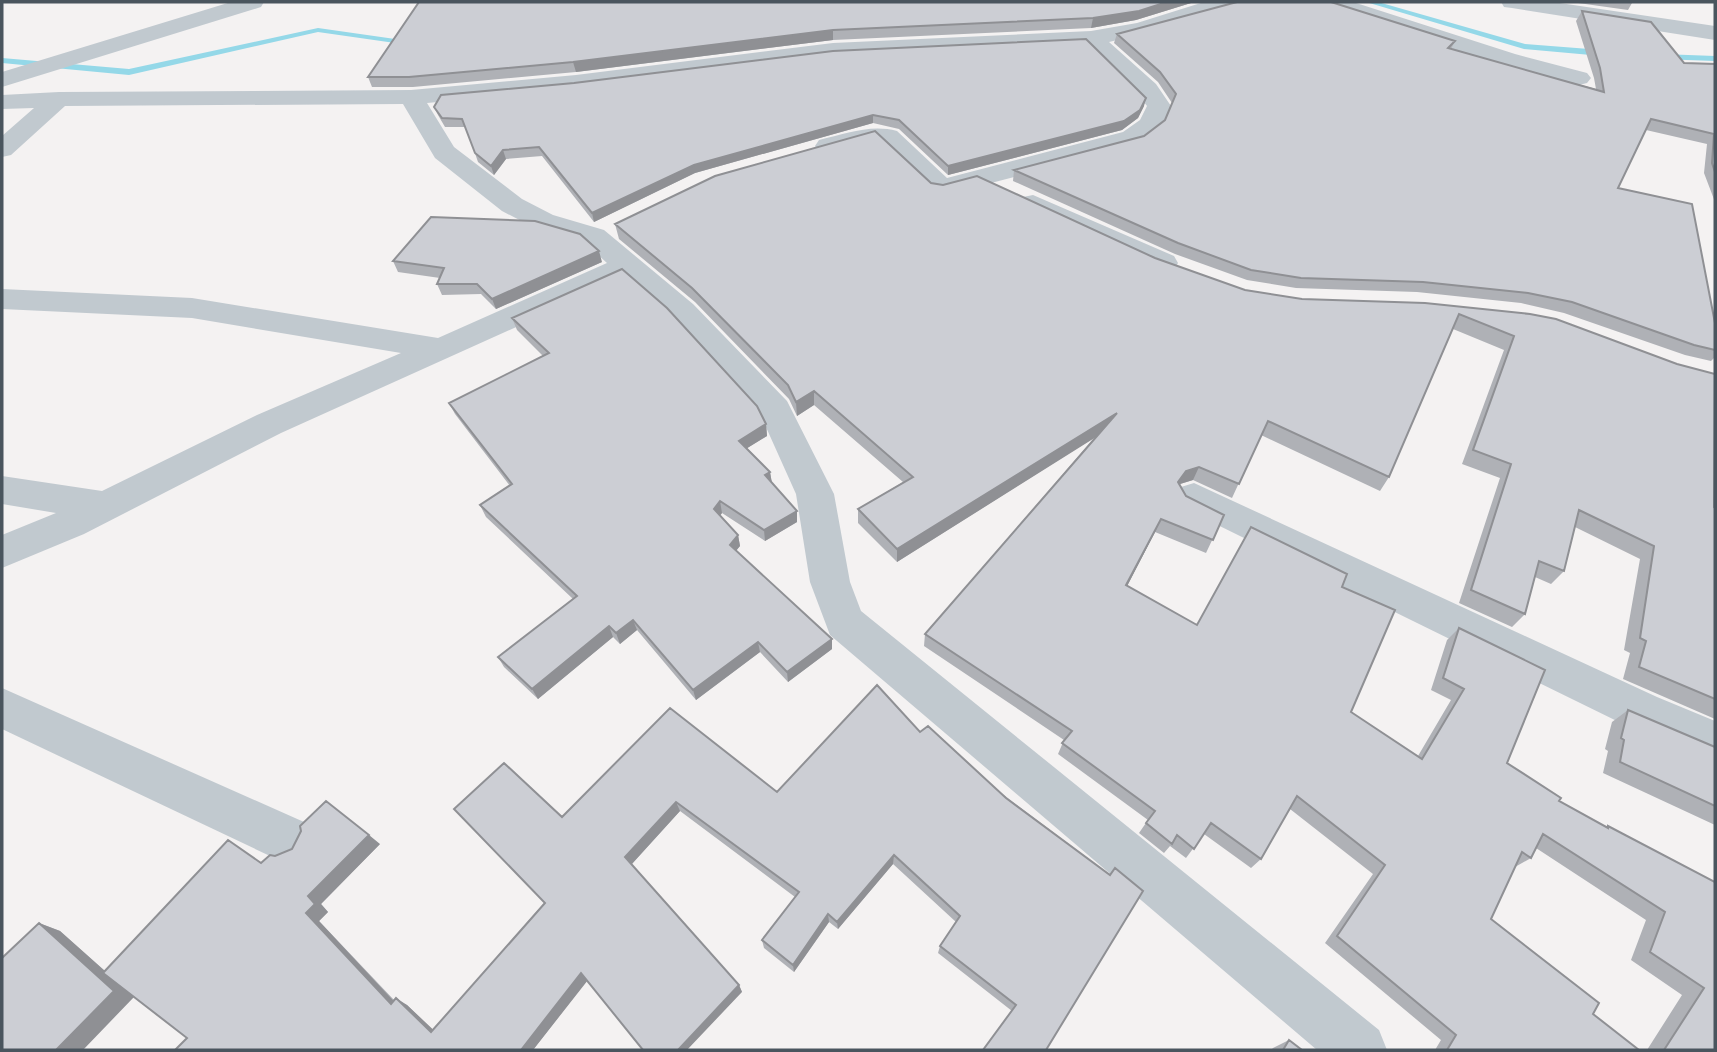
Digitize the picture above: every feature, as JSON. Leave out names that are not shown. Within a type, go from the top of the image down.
[{"type":"street","points":[[2,80],[253,2]]},
{"type":"street","points":[[2,102],[59,99],[411,97],[576,82],[833,50],[1091,38],[1128,33],[1163,24],[1225,2]]},
{"type":"street","points":[[1332,2],[1579,78]]},
{"type":"street","points":[[1512,2],[1715,33]]},
{"type":"street","points":[[800,154],[880,134],[893,140],[940,188],[1132,138],[1151,124],[1158,106],[1147,89],[1091,38]]},
{"type":"street","points":[[411,97],[444,152],[512,205],[543,220],[606,230],[627,265],[682,311],[775,410],[815,495],[830,582],[845,622],[1359,1050]]},
{"type":"street","points":[[2,149],[59,99]]},
{"type":"street","points":[[981,179],[1189,273]]},
{"type":"street","points":[[2,552],[47,535],[272,423],[509,322],[627,265]]},
{"type":"street","points":[[2,299],[192,307],[441,349]]},
{"type":"street","points":[[2,491],[106,506]]},
{"type":"street","points":[[1194,497],[1641,711],[1715,742]]},
{"type":"street","points":[[2,708],[81,742],[180,791],[287,839]]},
{"type":"building","points":[[419,2],[1167,2],[1139,11],[1093,18],[833,30],[573,62],[409,77],[368,77]]},
{"type":"building","points":[[1237,2],[1331,2],[1455,41],[1448,48],[1604,92],[1600,68],[1582,11],[1651,22],[1684,63],[1715,64],[1715,172],[1712,163],[1714,134],[1651,119],[1618,188],[1692,204],[1715,323],[1715,350],[1572,302],[1528,293],[1423,282],[1301,278],[1251,270],[1178,243],[1014,170],[1144,136],[1165,120],[1176,94],[1160,72],[1117,34]]},
{"type":"building","points":[[1086,39],[1146,98],[1140,110],[1124,121],[948,166],[899,120],[873,115],[694,165],[592,213],[539,147],[503,150],[491,166],[475,153],[462,119],[442,118],[434,107],[441,95],[574,83],[833,51]]},
{"type":"building","points":[[875,131],[931,183],[943,185],[977,176],[1155,258],[1245,290],[1302,299],[1425,303],[1530,314],[1556,319],[1677,364],[1715,374],[1715,699],[1639,667],[1646,641],[1640,638],[1654,546],[1579,510],[1564,571],[1539,561],[1525,614],[1471,590],[1511,464],[1473,450],[1514,336],[1459,314],[1389,477],[1268,421],[1239,484],[1199,467],[1186,471],[1178,482],[1186,496],[1224,515],[1213,540],[1161,519],[1126,585],[1197,625],[1251,527],[1347,574],[1342,587],[1395,610],[1351,712],[1422,759],[1464,689],[1443,678],[1459,628],[1545,670],[1507,763],[1561,798],[1559,801],[1715,882],[1715,1050],[1664,1050],[1704,988],[1650,952],[1665,912],[1543,834],[1531,858],[1522,852],[1491,919],[1599,1003],[1593,1014],[1639,1050],[1447,1050],[1456,1035],[1337,936],[1385,865],[1297,796],[1261,859],[1211,823],[1194,849],[1177,835],[1172,844],[1146,823],[1155,811],[1062,743],[1072,731],[925,634],[1117,413],[897,549],[858,509],[913,477],[814,391],[796,402],[788,385],[692,288],[615,224],[715,176]]},
{"type":"building","points":[[431,217],[535,221],[580,234],[599,251],[492,299],[477,284],[437,284],[444,268],[393,261]]},
{"type":"building","points":[[622,269],[667,308],[757,406],[766,424],[739,441],[770,472],[765,475],[797,511],[764,530],[720,501],[714,509],[738,535],[730,545],[832,639],[787,672],[758,642],[693,690],[633,620],[616,633],[609,626],[532,689],[498,657],[577,596],[480,505],[512,484],[449,403],[549,353],[512,318]]},
{"type":"building","points":[[877,685],[920,732],[928,726],[1006,798],[1110,875],[1115,868],[1143,891],[1046,1050],[983,1050],[1016,1005],[940,946],[960,916],[894,855],[837,922],[828,914],[793,965],[762,940],[799,892],[676,802],[625,857],[739,985],[678,1050],[643,1050],[581,973],[521,1050],[175,1050],[187,1038],[103,973],[228,840],[261,863],[270,855],[275,856],[292,849],[301,831],[300,826],[326,801],[369,835],[308,896],[315,904],[306,913],[391,1004],[396,998],[431,1032],[545,903],[454,809],[504,763],[562,817],[670,708],[777,792]]},
{"type":"building","points":[[1628,710],[1715,747],[1715,806],[1620,762],[1624,740],[1621,738]]},
{"type":"building","points":[[39,923],[114,991],[56,1050],[2,1050],[2,958]]},
{"type":"building","points":[[1289,1040],[1302,1050],[1283,1050]]},
{"type":"waterway","points":[[1370,2],[1524,46],[1602,53]]},
{"type":"waterway","points":[[2,61],[129,72],[318,30],[409,43]]},
{"type":"waterway","points":[[1661,57],[1715,59]]}]
